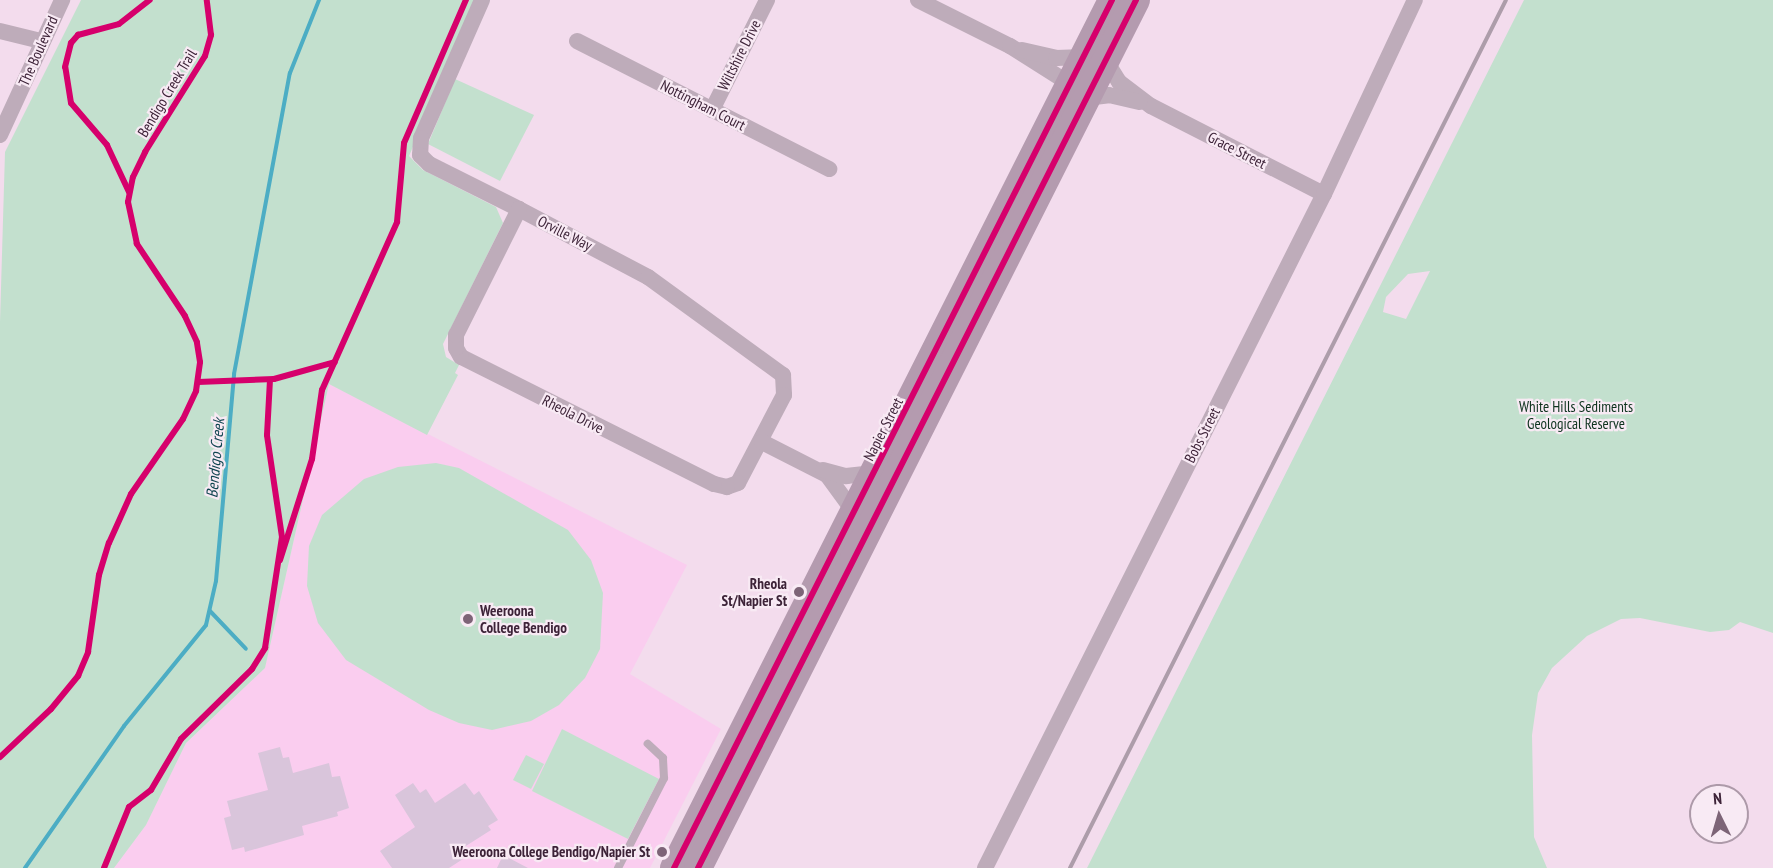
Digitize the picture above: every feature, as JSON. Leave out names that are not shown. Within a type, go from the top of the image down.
[{"type":"highway","name":"Napier Street","points":[[674,868],[814,592],[868,509],[874,473],[1095,59],[1121,1]]},
{"type":"highway","points":[[1078,91],[1121,1]]},
{"type":"highway","name":"Napier Street","points":[[699,868],[868,509],[1078,91]]},
{"type":"street","name":"The Boulevard","points":[[0,135],[41,41],[62,0]]},
{"type":"street","name":"Orville Way","points":[[482,0],[421,138],[420,155],[429,164],[648,276],[777,370],[785,379],[785,389],[762,441]]},
{"type":"street","name":"Wiltshire Drive","points":[[711,110],[767,0]]},
{"type":"street","points":[[918,0],[1010,46],[1078,91]]},
{"type":"street","name":"Bobs Street","points":[[985,868],[1324,194],[1415,0]]},
{"type":"street","points":[[0,31],[41,41]]},
{"type":"street","name":"Nottingham Court","points":[[577,41],[829,170]]},
{"type":"street","points":[[1010,46],[1056,58],[1095,59]]},
{"type":"street","name":"Grace Street","points":[[1095,59],[1119,82],[1151,106],[1324,194]]},
{"type":"street","name":"Grace Street","points":[[1078,91],[1109,94],[1151,106]]},
{"type":"street","name":"Rheola Drive","points":[[519,209],[456,335],[456,348],[461,357],[721,487],[738,483],[762,441]]},
{"type":"street","points":[[762,441],[814,467],[868,509]]},
{"type":"street","points":[[814,467],[846,476],[874,473]]},
{"type":"lane","points":[[618,868],[664,778],[663,758],[648,744]]},
{"type":"shaded area","name":"Weeroona College Bendigo","points":[[329,384],[687,565],[630,674],[721,729],[650,868],[114,868],[146,825],[186,743],[265,668]]},
{"type":"green space","points":[[81,0],[476,0],[409,156],[423,170],[496,207],[503,223],[443,344],[446,357],[459,365],[455,373],[458,375],[427,435],[329,384],[265,668],[186,743],[146,825],[114,868],[0,868],[0,322],[5,152]]},
{"type":"green space","name":"White Hills Sediments Geological Reserve","points":[[1524,0],[1773,0],[1773,633],[1740,622],[1729,630],[1710,632],[1640,618],[1621,619],[1587,636],[1552,668],[1538,693],[1532,735],[1534,837],[1547,868],[1087,868]],"holes":[[[1430,271],[1406,319],[1383,312],[1386,297],[1408,274]]]},
{"type":"green space","points":[[455,79],[534,115],[500,181],[428,144]]},
{"type":"green space","points":[[436,463],[459,468],[568,530],[591,560],[603,593],[600,649],[585,678],[559,705],[531,721],[492,730],[459,723],[429,710],[346,660],[318,623],[307,586],[309,546],[322,515],[364,479],[398,467]]},
{"type":"green space","points":[[562,729],[659,779],[628,839],[532,791]]},
{"type":"green space","points":[[526,755],[544,764],[531,789],[513,780]]},
{"type":"building","points":[[280,747],[283,758],[289,757],[293,773],[329,763],[332,777],[340,776],[349,808],[337,812],[338,816],[302,826],[304,835],[245,852],[244,847],[232,850],[224,818],[231,816],[227,801],[268,790],[258,753]]},
{"type":"building","points":[[413,783],[420,793],[426,789],[435,803],[465,783],[474,795],[479,791],[498,820],[488,826],[491,830],[458,851],[463,859],[449,868],[392,868],[380,851],[415,827],[395,795]]},
{"type":"building","points":[[503,855],[528,868],[497,868]]},
{"type":"waterway","name":"Bendigo Creek","points":[[25,868],[124,726],[206,625],[216,581],[234,374],[290,73],[319,0]]},
{"type":"waterway","points":[[210,611],[246,649]]},
{"type":"railway","points":[[1070,868],[1506,0]]},
{"type":"cycle path","points":[[129,192],[107,145],[71,103],[65,67],[71,43],[78,35],[119,24],[150,0]]},
{"type":"cycle path","name":"Bendigo Creek Trail","points":[[0,757],[51,709],[78,676],[88,652],[99,575],[109,543],[131,494],[183,419],[196,391],[200,362],[197,342],[185,316],[137,244],[128,202],[133,177],[145,152],[205,56],[211,35],[207,0]]},
{"type":"cycle path","points":[[280,560],[312,459],[322,390],[397,222],[404,143],[466,0]]},
{"type":"cycle path","points":[[674,868],[1112,0]]},
{"type":"cycle path","points":[[698,868],[1136,0]]},
{"type":"cycle path","points":[[198,382],[274,379],[335,362]]},
{"type":"cycle path","points":[[104,868],[129,807],[151,790],[181,739],[252,669],[265,648],[282,537],[267,435],[270,380]]},
{"type":"place","name":"Rheola St/Napier St","points":[[799,592]]},
{"type":"place","name":"Weeroona College Bendigo","points":[[468,619]]},
{"type":"place","name":"Weeroona College Bendigo/Napier St","points":[[662,852]]}]
